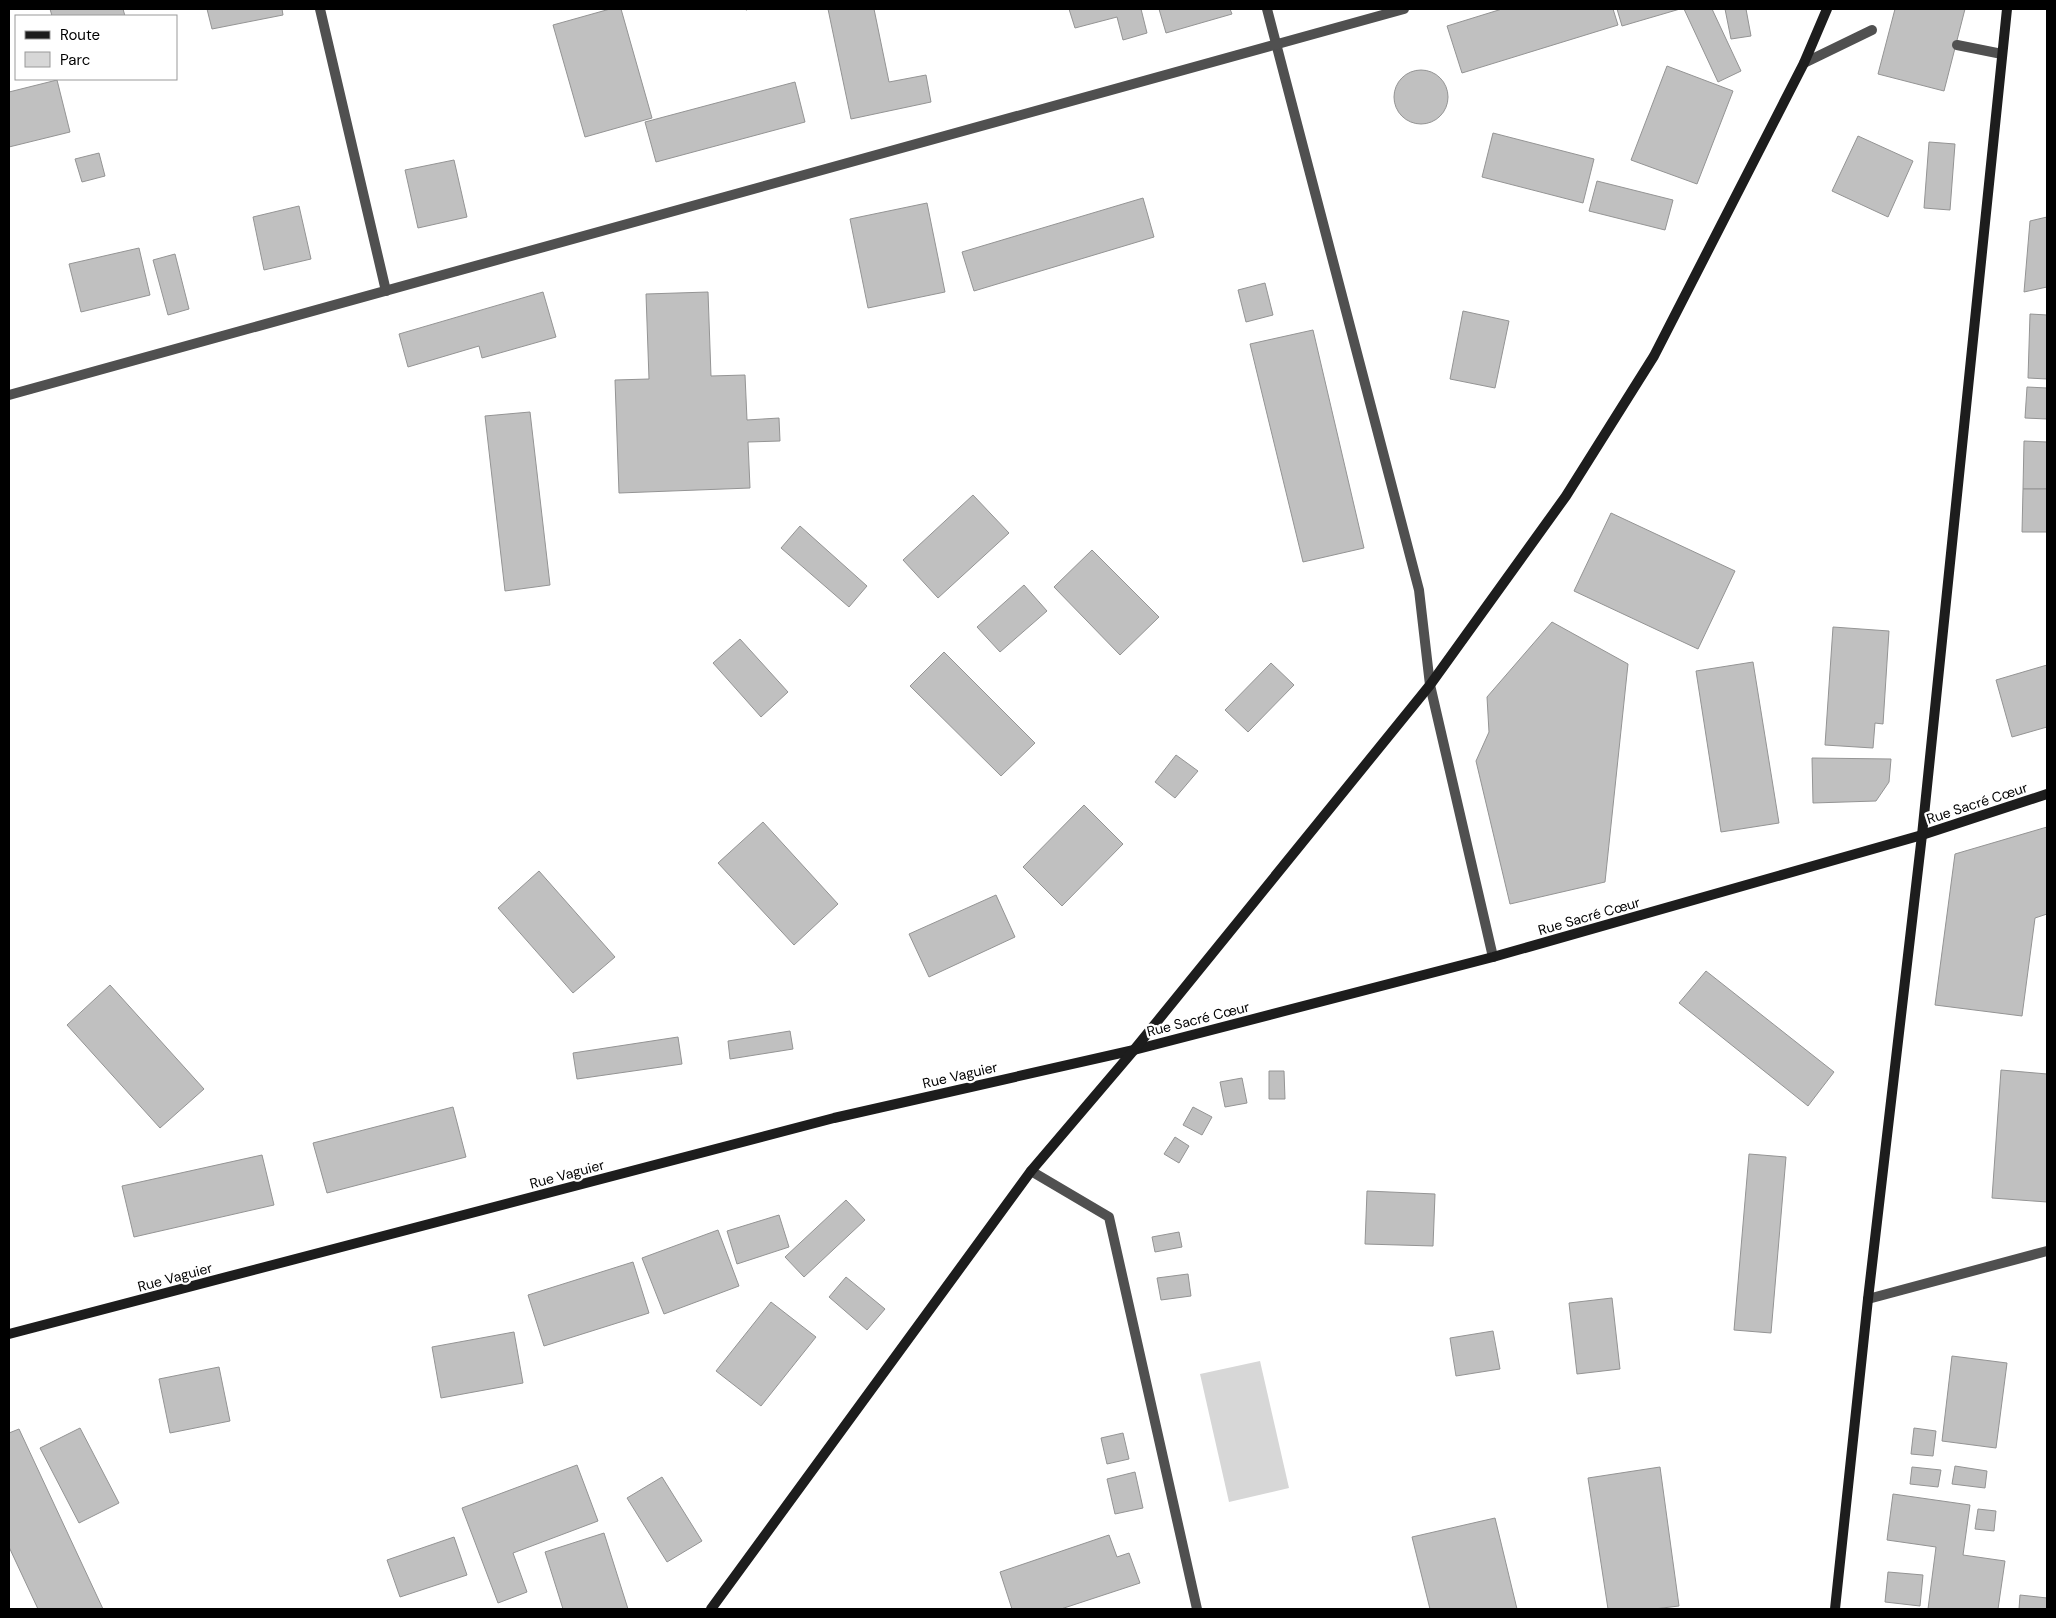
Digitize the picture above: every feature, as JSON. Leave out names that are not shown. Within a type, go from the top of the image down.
[{"type":"street","points":[[320,9],[386,291]]},
{"type":"street","points":[[1268,9],[1419,590],[1430,685],[1493,957]]},
{"type":"street","points":[[9,395],[1404,9]]},
{"type":"street","points":[[711,1609],[1030,1172],[1134,1050],[1430,685],[1566,496],[1654,356],[1804,62],[1827,9]]},
{"type":"street","points":[[1835,1609],[1868,1299],[1922,836],[2007,9]]},
{"type":"street","points":[[1804,62],[1872,30]]},
{"type":"street","points":[[1957,45],[2002,54]]},
{"type":"street","name":"Rue Sacré Cœur","points":[[1134,1050],[1493,957],[1922,836],[2047,794]]},
{"type":"street","name":"Rue Vaguier","points":[[9,1334],[834,1118],[1134,1050]]},
{"type":"street","points":[[1030,1172],[1109,1217],[1198,1609]]},
{"type":"street","points":[[1868,1299],[2047,1251]]},
{"type":"green space","points":[[1260,1361],[1289,1488],[1229,1502],[1200,1374]]},
{"type":"building","points":[[50,9],[123,9],[125,15],[52,15]]},
{"type":"building","points":[[207,9],[282,9],[283,15],[212,29]]},
{"type":"building","points":[[610,9],[621,9],[652,118],[585,137],[553,25]]},
{"type":"building","points":[[828,9],[874,9],[889,82],[926,75],[931,102],[851,119]]},
{"type":"building","points":[[1069,9],[1141,9],[1147,33],[1123,40],[1117,17],[1075,28]]},
{"type":"building","points":[[1159,9],[1230,9],[1232,14],[1166,33]]},
{"type":"building","points":[[1502,9],[1613,9],[1618,25],[1462,73],[1447,26]]},
{"type":"building","points":[[1617,9],[1680,9],[1622,26]]},
{"type":"building","points":[[1684,9],[1712,9],[1741,71],[1718,82]]},
{"type":"building","points":[[1725,9],[1746,9],[1751,36],[1731,39]]},
{"type":"building","points":[[1895,9],[1965,9],[1944,91],[1878,74]]},
{"type":"building","points":[[1667,66],[1733,91],[1697,184],[1631,160]]},
{"type":"building","points":[[1416,70],[1426,70],[1436,74],[1444,82],[1448,97],[1444,112],[1436,120],[1426,124],[1416,124],[1406,120],[1398,112],[1394,102],[1394,92],[1398,82],[1406,74]]},
{"type":"building","points":[[57,80],[70,132],[9,147],[9,92]]},
{"type":"building","points":[[795,82],[805,122],[656,162],[645,122]]},
{"type":"building","points":[[1493,133],[1594,159],[1583,203],[1482,177]]},
{"type":"building","points":[[1858,136],[1913,161],[1888,217],[1832,191]]},
{"type":"building","points":[[1929,142],[1955,144],[1950,210],[1924,208]]},
{"type":"building","points":[[99,153],[105,176],[82,182],[75,159]]},
{"type":"building","points":[[454,160],[467,217],[418,228],[405,170]]},
{"type":"building","points":[[1597,181],[1673,200],[1665,230],[1589,211]]},
{"type":"building","points":[[1143,198],[1154,237],[974,291],[962,252]]},
{"type":"building","points":[[927,203],[945,292],[868,308],[850,219]]},
{"type":"building","points":[[299,206],[311,259],[264,270],[253,217]]},
{"type":"building","points":[[2047,217],[2047,287],[2024,292],[2030,221]]},
{"type":"building","points":[[139,248],[150,295],[81,312],[69,264]]},
{"type":"building","points":[[175,254],[189,309],[168,315],[153,260]]},
{"type":"building","points":[[1265,283],[1273,315],[1246,322],[1238,290]]},
{"type":"building","points":[[543,292],[556,337],[482,358],[479,346],[408,367],[399,334]]},
{"type":"building","points":[[708,292],[711,376],[745,375],[747,420],[779,418],[780,441],[748,442],[750,488],[619,493],[615,380],[649,379],[646,294]]},
{"type":"building","points":[[1463,311],[1509,321],[1495,388],[1450,379]]},
{"type":"building","points":[[2030,314],[2047,315],[2047,379],[2028,378]]},
{"type":"building","points":[[1313,330],[1364,548],[1303,562],[1250,344]]},
{"type":"building","points":[[2027,387],[2047,388],[2047,419],[2025,418]]},
{"type":"building","points":[[530,412],[550,585],[505,591],[485,416]]},
{"type":"building","points":[[2024,441],[2047,442],[2047,489],[2023,489]]},
{"type":"building","points":[[2023,489],[2047,489],[2047,532],[2022,532]]},
{"type":"building","points":[[973,495],[1009,533],[938,598],[903,560]]},
{"type":"building","points":[[1611,513],[1735,571],[1698,649],[1574,591]]},
{"type":"building","points":[[800,526],[867,586],[849,607],[781,548]]},
{"type":"building","points":[[1092,550],[1159,617],[1120,655],[1054,587]]},
{"type":"building","points":[[1024,585],[1047,611],[1000,652],[977,627]]},
{"type":"building","points":[[1552,622],[1628,664],[1605,882],[1510,904],[1476,761],[1489,732],[1487,697]]},
{"type":"building","points":[[1833,627],[1889,631],[1883,724],[1875,723],[1873,748],[1825,745]]},
{"type":"building","points":[[740,639],[788,692],[761,717],[713,663]]},
{"type":"building","points":[[944,652],[1035,743],[1001,776],[910,686]]},
{"type":"building","points":[[1753,662],[1779,823],[1721,832],[1696,671]]},
{"type":"building","points":[[1271,663],[1294,685],[1248,732],[1225,710]]},
{"type":"building","points":[[2047,665],[2047,727],[2012,737],[1996,680]]},
{"type":"building","points":[[1176,755],[1198,771],[1175,798],[1155,782]]},
{"type":"building","points":[[1812,758],[1891,759],[1889,782],[1876,801],[1813,803]]},
{"type":"building","points":[[1084,805],[1123,844],[1062,906],[1023,867]]},
{"type":"building","points":[[763,822],[838,904],[794,945],[718,863]]},
{"type":"building","points":[[2047,827],[2047,914],[2035,918],[2022,1016],[1935,1005],[1955,854]]},
{"type":"building","points":[[539,871],[615,957],[573,993],[498,908]]},
{"type":"building","points":[[996,895],[1015,937],[929,977],[909,934]]},
{"type":"building","points":[[1706,971],[1834,1072],[1808,1106],[1679,1003]]},
{"type":"building","points":[[110,985],[204,1089],[160,1128],[67,1025]]},
{"type":"building","points":[[790,1031],[793,1049],[730,1059],[728,1041]]},
{"type":"building","points":[[678,1037],[682,1064],[577,1079],[573,1053]]},
{"type":"building","points":[[2001,1070],[2047,1074],[2047,1202],[1992,1198]]},
{"type":"building","points":[[1269,1071],[1284,1071],[1285,1099],[1269,1099]]},
{"type":"building","points":[[1242,1078],[1247,1103],[1225,1107],[1220,1082]]},
{"type":"building","points":[[453,1107],[466,1157],[327,1193],[313,1143]]},
{"type":"building","points":[[1193,1107],[1212,1117],[1202,1135],[1183,1125]]},
{"type":"building","points":[[1175,1137],[1189,1146],[1179,1163],[1164,1154]]},
{"type":"building","points":[[1749,1154],[1786,1157],[1771,1333],[1734,1330]]},
{"type":"building","points":[[262,1155],[274,1205],[134,1237],[122,1186]]},
{"type":"building","points":[[1367,1191],[1435,1194],[1433,1246],[1365,1244]]},
{"type":"building","points":[[846,1200],[865,1220],[804,1277],[785,1257]]},
{"type":"building","points":[[779,1215],[789,1247],[737,1264],[727,1231]]},
{"type":"building","points":[[718,1230],[739,1286],[664,1314],[642,1258]]},
{"type":"building","points":[[1179,1232],[1182,1247],[1155,1252],[1152,1237]]},
{"type":"building","points":[[633,1262],[649,1313],[544,1346],[528,1295]]},
{"type":"building","points":[[1188,1274],[1191,1296],[1161,1300],[1157,1278]]},
{"type":"building","points":[[846,1277],[885,1309],[867,1330],[829,1297]]},
{"type":"building","points":[[1612,1298],[1620,1369],[1577,1374],[1569,1303]]},
{"type":"building","points":[[771,1302],[816,1337],[761,1406],[716,1371]]},
{"type":"building","points":[[1493,1331],[1500,1369],[1456,1376],[1450,1338]]},
{"type":"building","points":[[514,1332],[523,1383],[441,1398],[432,1347]]},
{"type":"building","points":[[1952,1356],[2007,1363],[1996,1448],[1942,1441]]},
{"type":"building","points":[[219,1367],[230,1421],[170,1433],[159,1379]]},
{"type":"building","points":[[80,1428],[119,1503],[79,1523],[40,1448]]},
{"type":"building","points":[[1914,1428],[1936,1431],[1933,1456],[1911,1454]]},
{"type":"building","points":[[19,1429],[103,1609],[38,1609],[9,1547],[9,1433]]},
{"type":"building","points":[[1123,1433],[1129,1459],[1107,1464],[1101,1438]]},
{"type":"building","points":[[577,1465],[598,1521],[513,1553],[527,1592],[498,1603],[462,1508]]},
{"type":"building","points":[[1955,1466],[1987,1471],[1985,1488],[1952,1484]]},
{"type":"building","points":[[1660,1467],[1679,1606],[1654,1609],[1608,1609],[1588,1478]]},
{"type":"building","points":[[1912,1467],[1941,1470],[1938,1487],[1910,1484]]},
{"type":"building","points":[[1135,1472],[1143,1508],[1115,1514],[1107,1479]]},
{"type":"building","points":[[662,1477],[702,1541],[667,1562],[627,1498]]},
{"type":"building","points":[[1893,1494],[1970,1505],[1963,1555],[2005,1561],[1998,1609],[1928,1609],[1936,1547],[1887,1540]]},
{"type":"building","points":[[1978,1509],[1996,1511],[1994,1531],[1975,1529]]},
{"type":"building","points":[[1495,1518],[1517,1609],[1430,1609],[1412,1537]]},
{"type":"building","points":[[604,1533],[628,1609],[563,1609],[545,1552]]},
{"type":"building","points":[[1109,1535],[1117,1557],[1129,1553],[1140,1583],[1061,1609],[1012,1609],[1000,1572]]},
{"type":"building","points":[[454,1537],[467,1575],[400,1597],[387,1560]]},
{"type":"building","points":[[1888,1572],[1923,1575],[1920,1606],[1885,1602]]},
{"type":"building","points":[[2020,1595],[2047,1598],[2047,1609],[2019,1609]]}]
